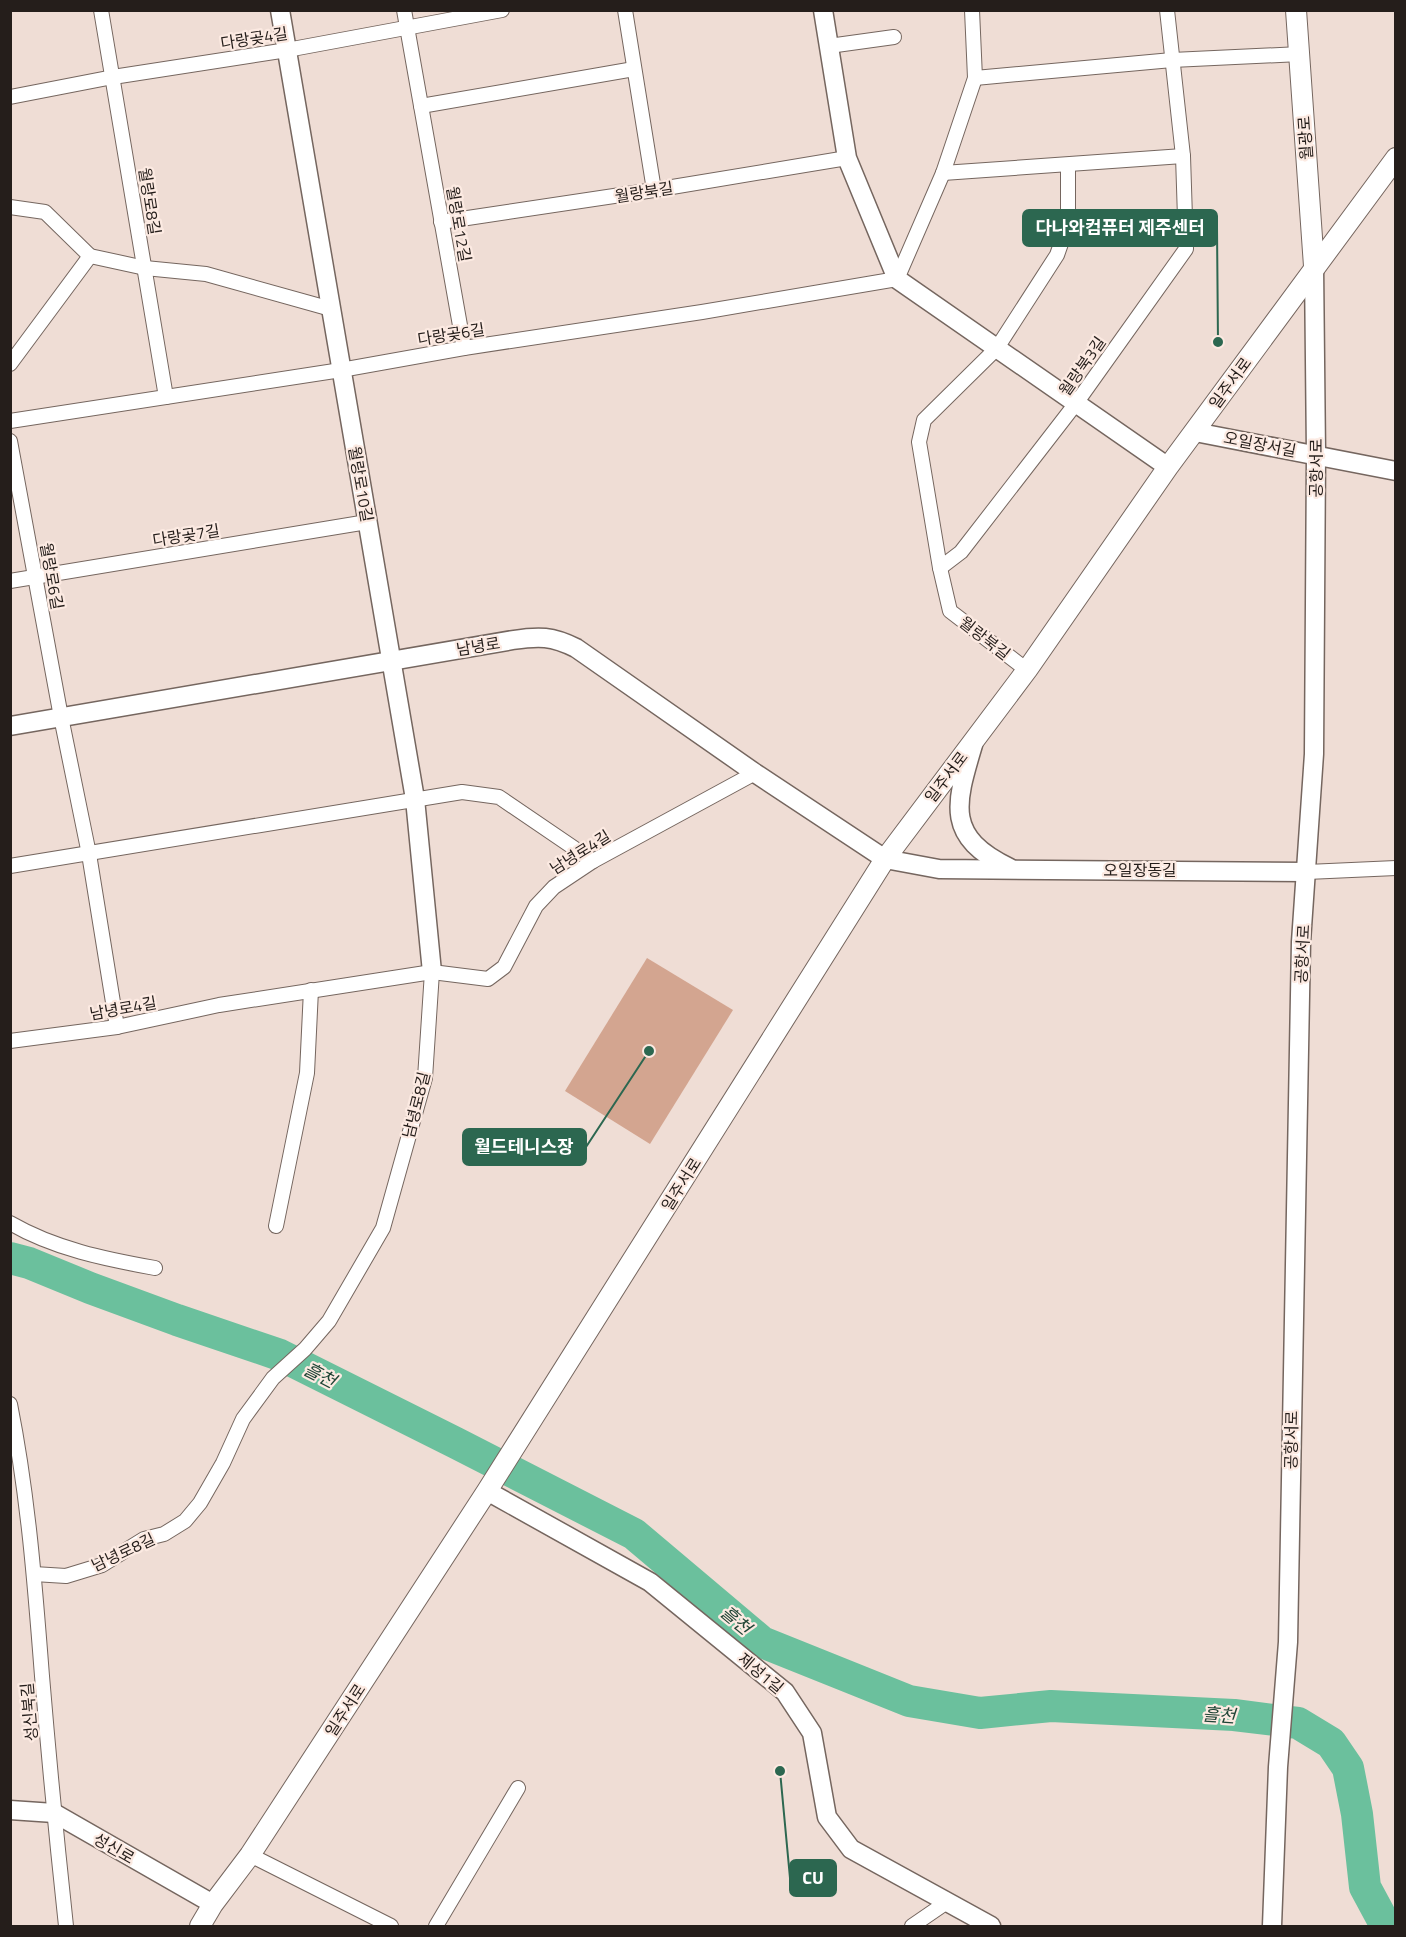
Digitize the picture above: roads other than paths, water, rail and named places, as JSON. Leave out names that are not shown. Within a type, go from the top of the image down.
[{"type":"main road","name":"월광로","points":[[1296,10],[1314,266]]},
{"type":"main road","name":"일주서로","points":[[200,1926],[213,1904],[250,1855],[487,1491],[885,859],[1027,670],[1168,467],[1395,158]]},
{"type":"street","name":"월랑로8길","points":[[101,10],[166,397]]},
{"type":"street","name":"월랑로10길","points":[[280,10],[391,660]]},
{"type":"street","name":"월랑로12길","points":[[404,10],[464,348]]},
{"type":"street","name":"다랑곶4길","points":[[10,97],[502,10]]},
{"type":"street","points":[[624,10],[654,190]]},
{"type":"street","points":[[823,10],[847,158],[897,279],[1168,467]]},
{"type":"street","points":[[897,279],[943,172],[975,78],[972,10]]},
{"type":"street","name":"월랑북3길","points":[[940,568],[961,552],[1077,402],[1186,249],[1183,156],[1167,10]]},
{"type":"street","points":[[829,46],[894,37]]},
{"type":"street","points":[[975,78],[1172,60],[1300,54]]},
{"type":"street","points":[[421,106],[634,69]]},
{"type":"street","points":[[943,172],[1183,156]]},
{"type":"street","name":"월랑북길","points":[[441,222],[847,158]]},
{"type":"street","name":"월랑북길","points":[[1027,670],[950,611],[940,568],[919,442],[924,420],[997,348],[1057,255],[1064,235],[1068,210],[1068,165]]},
{"type":"street","points":[[10,207],[45,212],[90,256],[145,268],[206,274],[331,309]]},
{"type":"street","points":[[10,364],[90,256]]},
{"type":"street","name":"공항서로","points":[[1272,1926],[1278,1767],[1288,1648],[1301,942],[1314,754],[1316,455],[1314,266]]},
{"type":"street","name":"다랑곶6길","points":[[10,421],[341,370],[464,348],[702,312],[897,279]]},
{"type":"street","name":"오일장서길","points":[[1195,432],[1395,471]]},
{"type":"street","name":"월랑로6길","points":[[10,441],[89,854],[117,1027]]},
{"type":"street","name":"다랑곶7길","points":[[10,581],[367,522]]},
{"type":"street","name":"남녕로","points":[[10,726],[391,660],[532,637],[549,637],[576,648],[755,773],[885,859]]},
{"type":"street","name":"남녕로8길","points":[[34,1574],[66,1576],[102,1565],[144,1539],[164,1534],[185,1521],[200,1503],[243,1419],[273,1378],[305,1349],[329,1321],[383,1228],[425,1078],[432,972],[414,799],[391,660]]},
{"type":"street","points":[[975,738],[962,790],[959,808],[960,822],[964,832],[983,853],[1012,869]]},
{"type":"street","name":"남녕로4길","points":[[10,1041],[117,1027],[219,1005],[432,972],[488,979],[504,967],[536,906],[554,887],[593,861],[755,773]]},
{"type":"street","points":[[10,866],[462,792],[499,797],[593,861]]},
{"type":"street","name":"오일장동길","points":[[885,859],[939,869],[1307,872],[1395,868]]},
{"type":"street","points":[[276,1226],[307,1073],[311,990]]},
{"type":"street","points":[[10,1223],[26,1232],[92,1256],[155,1268]]},
{"type":"street","name":"성신북길","points":[[10,1404],[34,1574],[66,1926]]},
{"type":"street","name":"제성1길","points":[[487,1491],[650,1582],[785,1692],[812,1733],[827,1817],[851,1849],[991,1926]]},
{"type":"street","points":[[436,1926],[518,1788]]},
{"type":"street","name":"성신로","points":[[10,1810],[54,1813],[213,1904]]},
{"type":"street","points":[[250,1855],[391,1926]]},
{"type":"street","points":[[912,1926],[947,1902]]},
{"type":"waterway","name":"흘천","points":[[10,1258],[29,1263],[177,1320],[280,1355],[634,1534],[762,1642],[909,1701],[980,1713],[1051,1706],[1234,1715],[1298,1723],[1331,1743],[1348,1768],[1357,1814],[1365,1887],[1386,1926]]},
{"type":"place","name":"다나와컴퓨터 제주센터","points":[[1218,342]]},
{"type":"place","name":"월드테니스장","points":[[649,1051]]},
{"type":"place","name":"CU","points":[[780,1771]]}]
